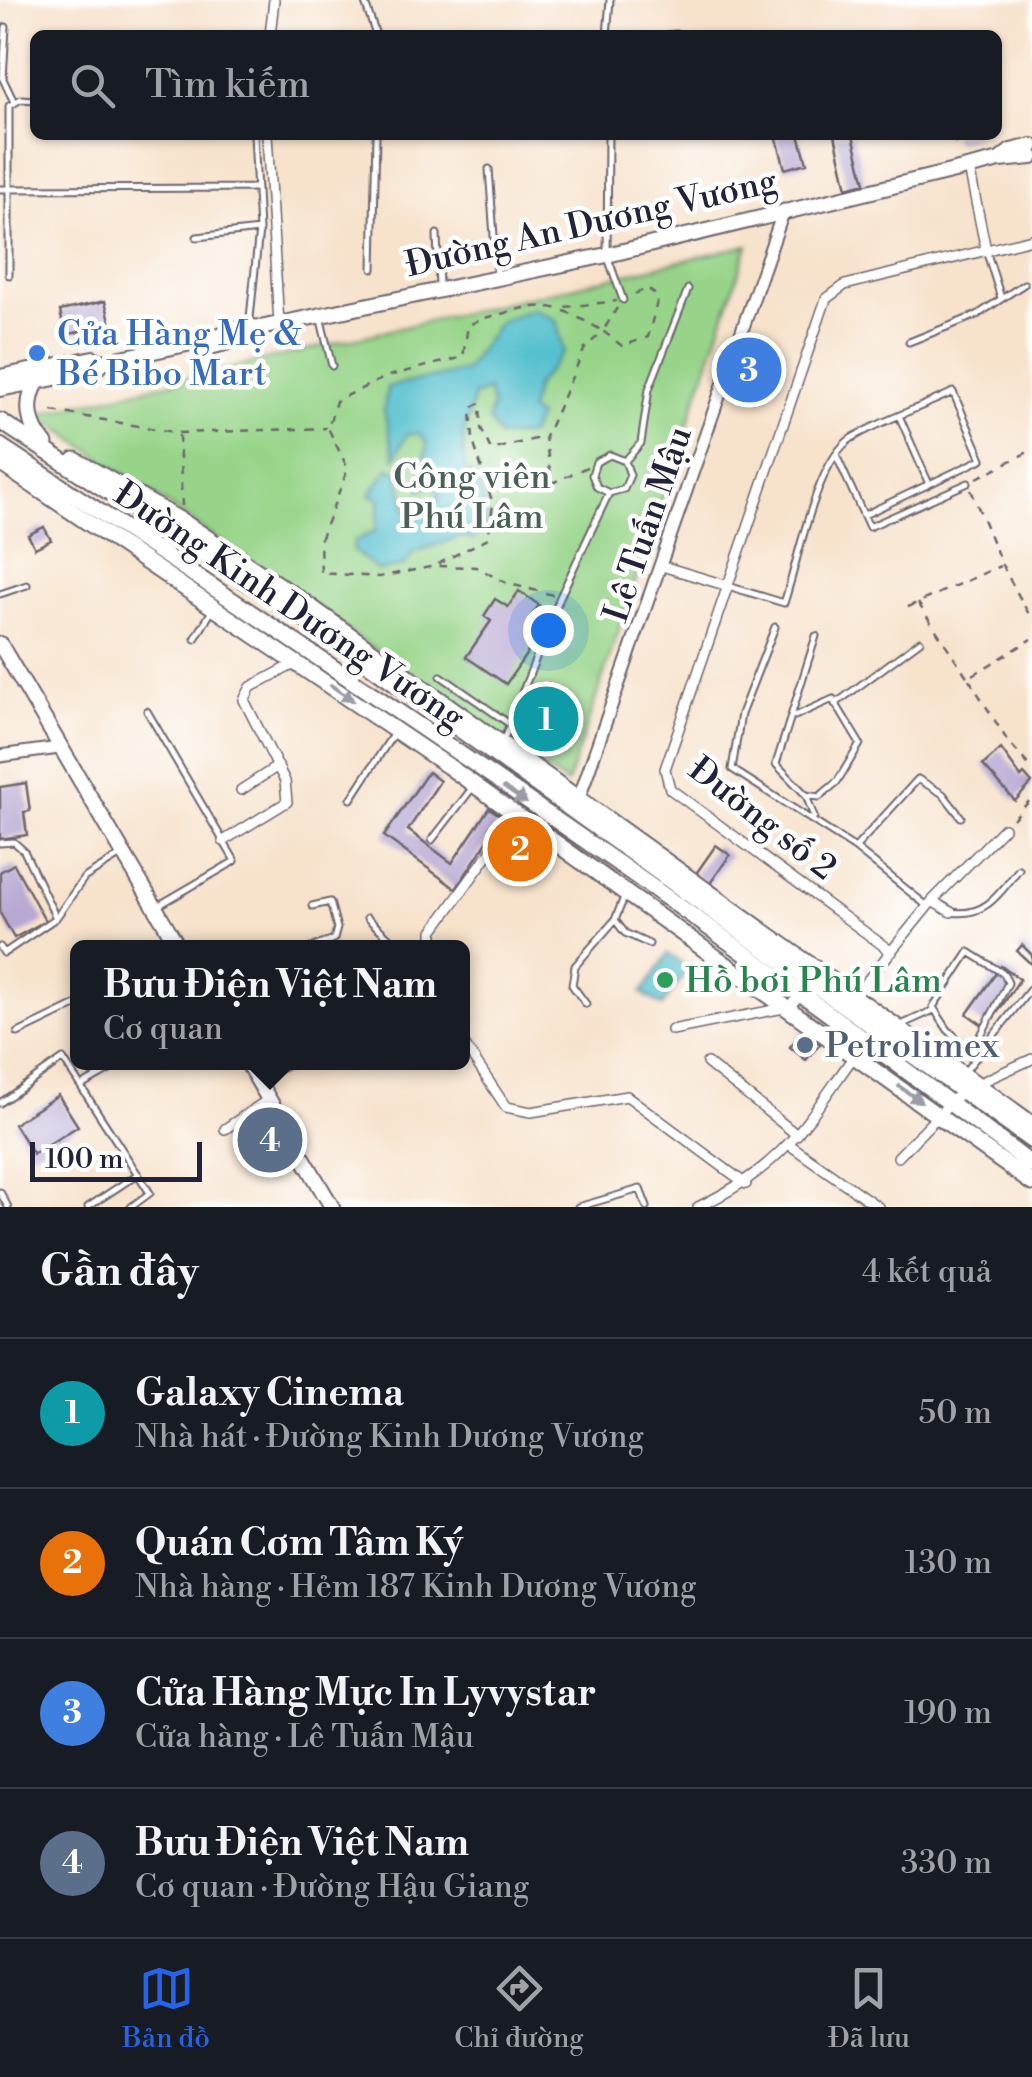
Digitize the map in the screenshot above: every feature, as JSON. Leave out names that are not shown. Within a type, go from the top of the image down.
[{"type":"main road","name":"Đường An Dương Vương","points":[[1000,160],[1011,150],[1032,146]]},
{"type":"main road","name":"Đường An Dương Vương","points":[[0,377],[92,358],[103,362],[205,340],[252,324],[280,324],[606,255],[1000,160],[1032,157]]},
{"type":"main road","name":"Đường An Dương Vương","points":[[0,389],[95,370],[103,362]]},
{"type":"main road","points":[[37,382],[30,397],[32,424],[39,438],[62,461]]},
{"type":"main road","name":"Đường Kinh Dương Vương","points":[[0,421],[498,748]]},
{"type":"main road","name":"Đường Kinh Dương Vương","points":[[0,446],[794,1001],[854,1056],[1032,1182]]},
{"type":"main road","name":"Đường Kinh Dương Vương","points":[[62,461],[81,461],[183,522],[850,1003],[1032,1141]]},
{"type":"main road","name":"Đường Kinh Dương Vương","points":[[0,463],[396,730],[478,779],[516,816],[543,835],[794,1001]]},
{"type":"main road","points":[[0,644],[156,907],[171,940]]},
{"type":"main road","points":[[478,779],[498,748]]},
{"type":"main road","name":"Đường Kinh Dương Vương","points":[[850,1003],[894,1028],[963,1087],[1032,1165]]},
{"type":"main road","name":"Đường Kinh Dương Vương","points":[[820,1028],[963,1087],[1032,1124]]},
{"type":"main road","points":[[252,1070],[332,1207]]},
{"type":"main road","points":[[312,1178],[324,1207]]},
{"type":"street","points":[[271,30],[274,0]]},
{"type":"street","points":[[267,140],[280,324]]},
{"type":"street","points":[[969,168],[986,250]]},
{"type":"street","name":"Lê Tuấn Mậu","points":[[576,805],[784,210]]},
{"type":"street","name":"Đường số 2","points":[[892,952],[670,789],[664,780],[826,299],[845,286],[1032,240]]},
{"type":"street","points":[[662,566],[728,586]]},
{"type":"street","points":[[222,841],[287,802],[278,766],[244,700],[251,687],[299,662]]},
{"type":"street","points":[[0,756],[59,748]]},
{"type":"street","points":[[240,790],[278,766]]},
{"type":"street","points":[[434,940],[433,930],[516,816]]},
{"type":"street","points":[[850,1003],[930,904],[1004,828]]},
{"type":"street","points":[[930,904],[951,912]]},
{"type":"street","points":[[672,1030],[794,1001]]},
{"type":"street","points":[[470,1054],[499,1102],[514,1110],[531,1112],[627,1096],[746,1184]]},
{"type":"street","points":[[698,1207],[746,1184],[790,1145],[854,1056]]},
{"type":"street","points":[[898,1157],[963,1087],[1032,1059]]},
{"type":"street","points":[[707,1063],[797,1135]]},
{"type":"street","points":[[225,1130],[269,1099]]},
{"type":"street","points":[[790,1145],[878,1207]]},
{"type":"lane","points":[[364,0],[374,30]]},
{"type":"lane","points":[[607,30],[610,0]]},
{"type":"lane","points":[[6,27],[4,79],[14,102]]},
{"type":"lane","points":[[9,274],[4,189],[9,106],[30,100]]},
{"type":"lane","points":[[252,324],[258,230],[254,140]]},
{"type":"lane","points":[[373,269],[376,140]]},
{"type":"lane","points":[[608,140],[606,255],[623,300]]},
{"type":"lane","points":[[490,169],[497,276]]},
{"type":"lane","points":[[4,189],[256,188]]},
{"type":"lane","points":[[197,238],[258,230]]},
{"type":"lane","points":[[437,234],[440,288]]},
{"type":"lane","points":[[986,250],[1002,298]]},
{"type":"lane","points":[[909,342],[977,315],[1024,284]]},
{"type":"lane","points":[[625,462],[641,444],[649,389],[688,288]]},
{"type":"lane","points":[[319,314],[332,366]]},
{"type":"lane","points":[[728,586],[784,603],[810,510],[836,454],[850,439],[952,392],[982,459],[864,515]]},
{"type":"lane","points":[[900,418],[929,484]]},
{"type":"lane","points":[[836,454],[869,526],[968,482]]},
{"type":"lane","points":[[610,455],[625,462],[630,476],[624,489],[610,493],[598,487],[592,475],[596,462],[610,455]]},
{"type":"lane","points":[[498,748],[511,725],[560,597],[610,493]]},
{"type":"lane","points":[[0,594],[27,584]]},
{"type":"lane","points":[[195,639],[215,606]]},
{"type":"lane","points":[[775,627],[740,714],[732,769],[814,819],[930,904]]},
{"type":"lane","points":[[814,819],[806,794],[776,764],[816,636]]},
{"type":"lane","points":[[836,704],[920,642]]},
{"type":"lane","points":[[441,676],[511,725]]},
{"type":"lane","points":[[794,716],[833,699],[860,744],[830,791],[819,797],[806,794]]},
{"type":"lane","points":[[147,711],[235,861],[156,907]]},
{"type":"lane","points":[[351,799],[396,730]]},
{"type":"lane","points":[[432,840],[478,779]]},
{"type":"lane","points":[[855,848],[918,780],[943,794],[961,816]]},
{"type":"lane","points":[[522,864],[543,835]]},
{"type":"lane","points":[[0,842],[14,842],[24,851],[56,918]]},
{"type":"lane","points":[[0,946],[4,953],[56,918],[84,878],[124,853]]},
{"type":"lane","points":[[951,912],[968,915],[994,901],[1019,869]]},
{"type":"lane","points":[[586,1004],[572,986],[575,966],[615,920],[626,893]]},
{"type":"lane","points":[[312,906],[330,902],[338,928],[331,940]]},
{"type":"lane","points":[[367,918],[391,940]]},
{"type":"lane","points":[[615,920],[626,934],[648,944]]},
{"type":"lane","points":[[894,1028],[934,1010],[940,991],[969,952],[1004,974],[1008,990],[977,1043],[963,1087]]},
{"type":"lane","points":[[976,1055],[1032,987]]},
{"type":"lane","points":[[18,1034],[70,1008]]},
{"type":"lane","points":[[934,1010],[948,1030],[976,1055]]},
{"type":"lane","points":[[0,1102],[63,1060],[70,1070]]},
{"type":"lane","points":[[70,1070],[150,1193],[131,1207]]},
{"type":"lane","points":[[82,1086],[110,1070]]},
{"type":"lane","points":[[258,1081],[278,1070]]},
{"type":"lane","points":[[88,1207],[138,1174]]},
{"type":"lane","points":[[578,1207],[640,1189],[647,1207]]},
{"type":"lane","points":[[0,1192],[8,1207]]},
{"type":"path","points":[[561,308],[622,346],[648,337],[658,298]]},
{"type":"path","points":[[545,437],[491,450],[481,428],[480,403],[471,408],[473,441],[493,504],[488,538],[434,566],[380,578],[322,572],[320,540],[348,469],[328,428],[336,400],[388,376],[462,357],[468,326],[483,316],[533,304],[561,308],[623,300]]},
{"type":"path","points":[[596,462],[552,483],[545,437],[585,348],[603,331]]},
{"type":"path","points":[[52,411],[180,433],[328,428]]},
{"type":"path","points":[[180,433],[183,522]]},
{"type":"path","points":[[1032,450],[968,482],[1002,565],[1032,620]]},
{"type":"path","points":[[908,608],[1002,565]]},
{"type":"path","points":[[434,566],[476,568],[506,582],[560,597]]},
{"type":"path","points":[[918,603],[1007,740],[1032,769]]},
{"type":"path","points":[[968,678],[1032,640]]},
{"type":"path","points":[[1004,828],[1032,798]]},
{"type":"green space","name":"Công viên Phú Lâm","points":[[748,245],[567,784],[38,414]]},
{"type":"water","points":[[533,309],[556,320],[564,352],[536,385],[529,411],[538,417],[529,435],[499,437],[488,419],[492,405],[488,390],[474,396],[463,436],[465,470],[482,496],[485,527],[471,540],[463,536],[412,553],[404,566],[378,571],[353,550],[355,541],[376,531],[380,499],[370,495],[389,468],[398,472],[407,510],[428,511],[440,494],[432,484],[420,491],[427,443],[419,433],[406,435],[395,458],[384,411],[387,387],[464,371],[499,322]]},
{"type":"water","name":"Hồ bơi Phú Lâm","points":[[668,954],[689,968],[662,1006],[642,993]]},
{"type":"building","points":[[777,140],[800,140],[807,163],[785,169]]},
{"type":"building","points":[[836,140],[854,140],[865,183],[847,188]]},
{"type":"building","points":[[105,301],[111,325],[65,335],[60,311]]},
{"type":"building","points":[[44,527],[51,540],[35,548],[28,535]]},
{"type":"building","points":[[519,591],[539,605],[530,618],[539,624],[533,633],[538,637],[506,684],[466,657],[491,621],[484,616],[495,599],[508,607]]},
{"type":"building","points":[[1001,749],[1021,777],[1024,774],[1032,783],[1015,801],[983,765]]},
{"type":"building","points":[[428,772],[440,781],[408,830],[452,863],[489,808],[503,817],[456,889],[384,836]]},
{"type":"building","points":[[26,783],[30,811],[24,812],[27,835],[0,839],[0,787]]},
{"type":"building","points":[[716,845],[730,855],[709,885],[695,875]]},
{"type":"building","points":[[14,864],[45,921],[14,938],[0,913],[0,872]]},
{"type":"building","points":[[1022,945],[1032,955],[1032,965],[1017,951]]},
{"type":"building","points":[[1001,966],[1020,979],[987,1028],[967,1014]]},
{"type":"building","name":"Petrolimex","points":[[803,1030],[820,1044],[806,1060],[790,1047]]},
{"type":"building","points":[[58,1095],[78,1126],[33,1154],[14,1124]]},
{"type":"place","name":"Cửa Hàng Mẹ & Bé Bibo Mart","points":[[37,353]]},
{"type":"place","name":"Cửa Hàng Mực In Lyvystar","points":[[749,370]]},
{"type":"place","name":"Galaxy Cinema","points":[[546,719]]},
{"type":"place","name":"Quán Cơm Tâm Ký","points":[[520,849]]},
{"type":"place","name":"Hồ bơi Phú Lâm","points":[[665,980]]},
{"type":"place","name":"Petrolimex","points":[[805,1045]]},
{"type":"place","name":"Bưu Điện Việt Nam","points":[[270,1140]]}]
